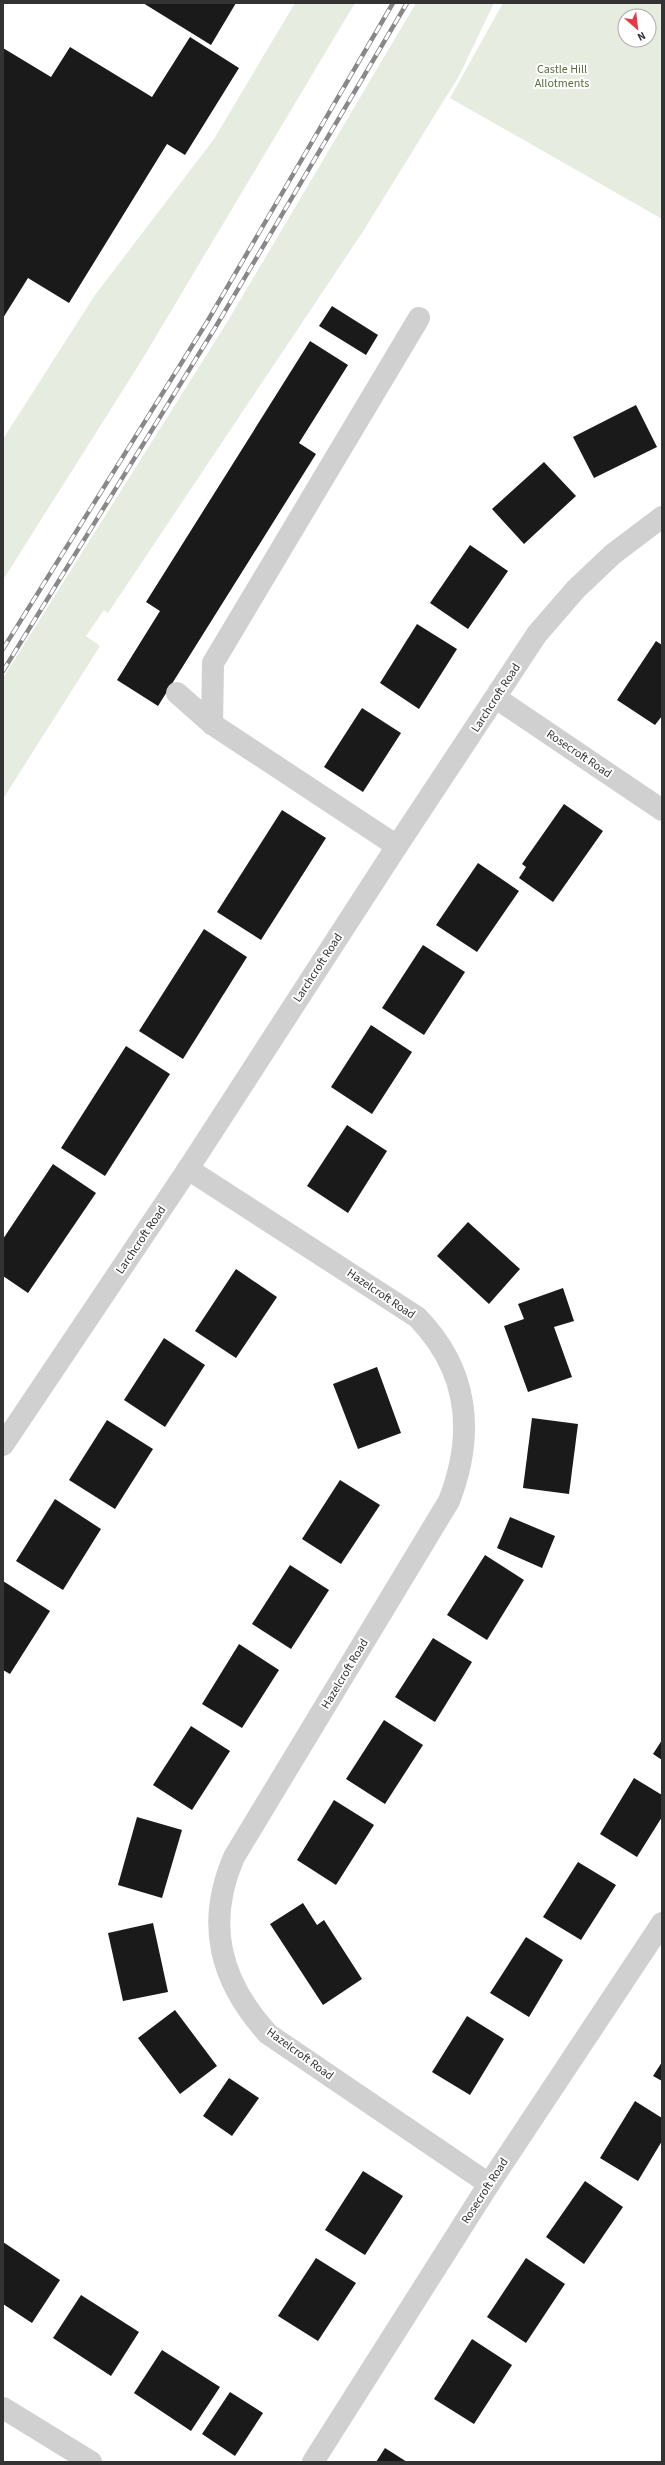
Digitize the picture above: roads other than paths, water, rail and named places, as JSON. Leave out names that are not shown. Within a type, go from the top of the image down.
[{"type":"street","points":[[212,724],[213,663],[419,318]]},
{"type":"street","name":"Larchcroft Road","points":[[3,1445],[188,1169],[397,846],[538,634],[576,590],[613,554],[662,517]]},
{"type":"street","points":[[177,693],[212,724],[397,846]]},
{"type":"street","name":"Rosecroft Road","points":[[496,698],[662,810]]},
{"type":"street","name":"Hazelcroft Road","points":[[188,1169],[417,1317],[432,1332],[443,1349],[459,1387],[464,1410],[465,1431],[459,1475],[449,1501],[234,1857],[224,1880],[220,1901],[219,1923],[222,1948],[232,1983],[253,2017],[268,2034],[489,2184]]},
{"type":"street","name":"Rosecroft Road","points":[[313,2462],[489,2184],[662,1923]]},
{"type":"street","points":[[3,2408],[90,2462]]},
{"type":"railway","points":[[3,649],[207,322],[393,3]]},
{"type":"railway","points":[[3,671],[215,328],[407,3]]},
{"type":"park label","name":"Castle Hill Allotments","points":[[562,76]]}]
